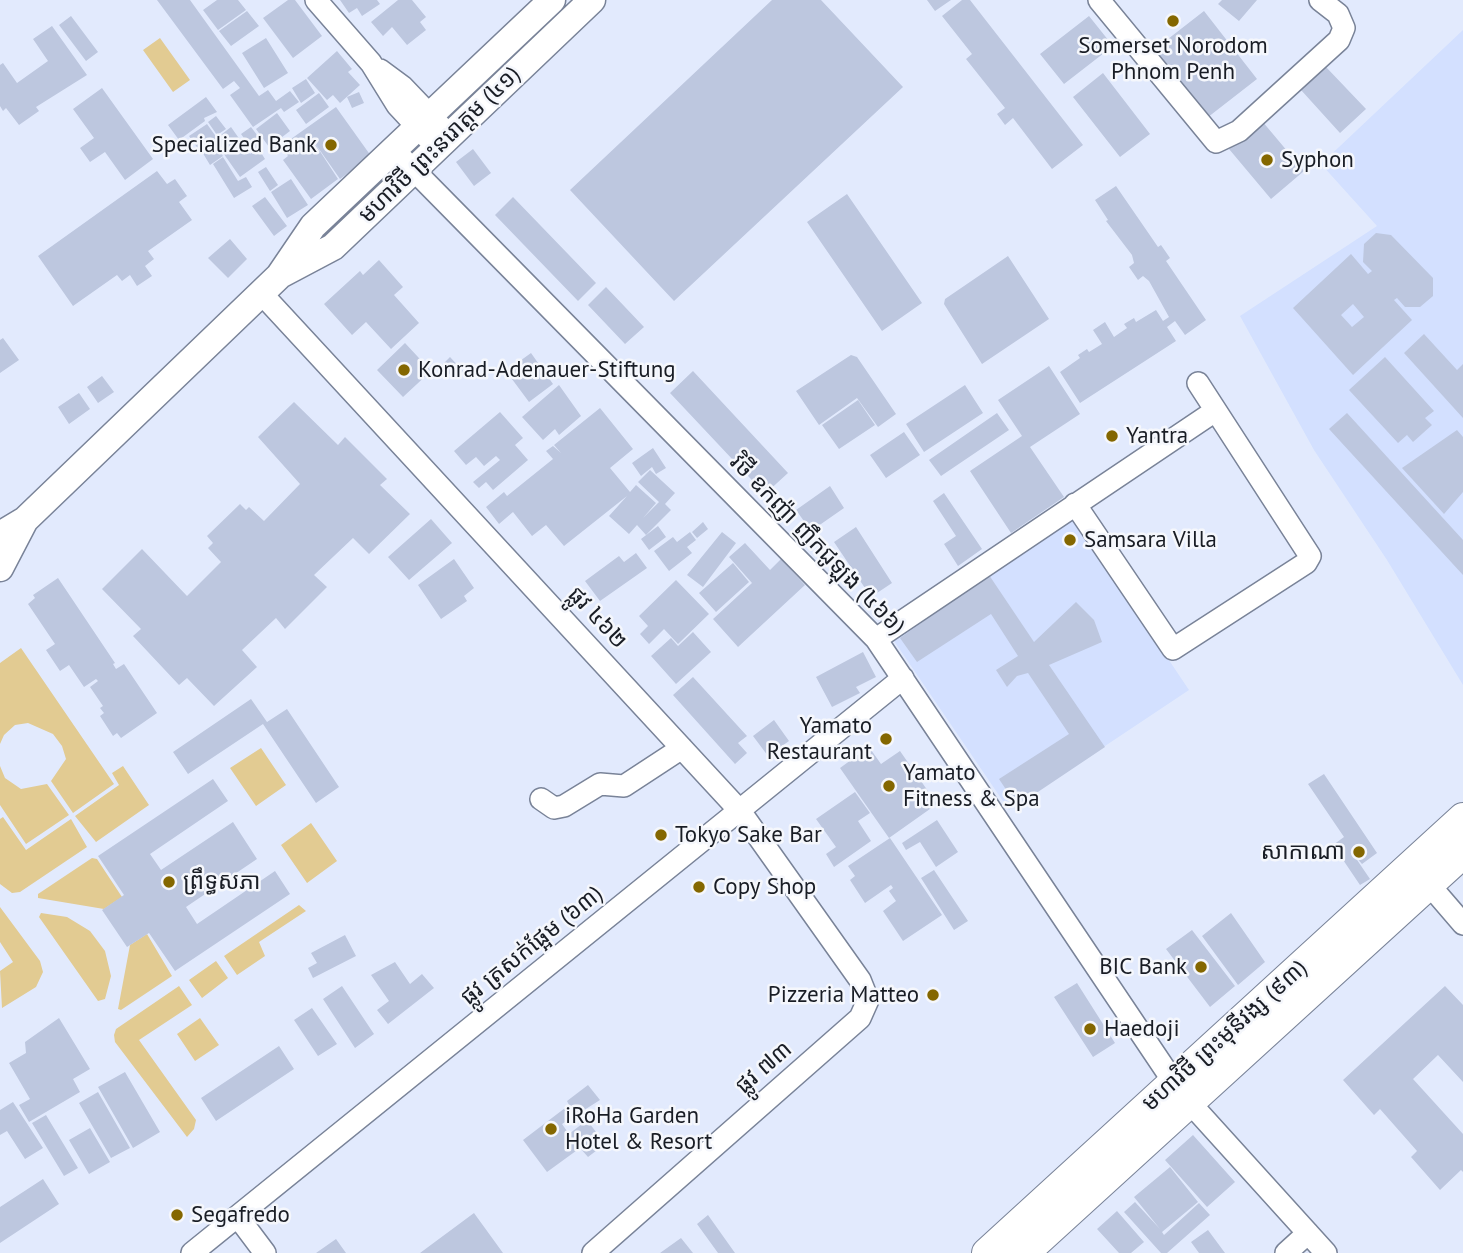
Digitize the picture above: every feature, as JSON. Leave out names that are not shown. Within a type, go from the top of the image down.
[{"type":"highway","name":"មហាវិថី ព្រះមុនីវង្ស (៩៣)","points":[[987,1253],[1182,1092],[1420,874],[1463,818]]},
{"type":"highway","name":"មហាវិថី ព្រះមុនីវង្ស (៩៣)","points":[[1420,874],[1463,853]]},
{"type":"highway","name":"មហាវិថី ព្រះមុនីវង្ស (៩៣)","points":[[1024,1253],[1182,1092]]},
{"type":"main road","name":"មហាវិថី ព្រះនរោត្តម (៤១)","points":[[0,535],[25,520],[270,284],[313,226],[552,0]]},
{"type":"main road","name":"មហាវិថី ព្រះនរោត្តម (៤១)","points":[[270,284],[332,247],[592,0]]},
{"type":"main road","name":"មហាវិថី ព្រះនរោត្តម (៤១)","points":[[0,568],[25,520]]},
{"type":"street","points":[[316,0],[397,93],[444,142]]},
{"type":"street","points":[[1099,0],[1216,142],[1239,131],[1339,40],[1344,28],[1338,14],[1320,0]]},
{"type":"street","name":"វិថី ឧកញ៉ា ញឹកជូឡុង (៤៦៦)","points":[[394,150],[876,639],[1182,1092],[1326,1253]]},
{"type":"street","name":"ផ្លូវ ៤៦២","points":[[270,284],[740,811],[860,980],[868,1000]]},
{"type":"street","points":[[1075,504],[1173,649],[1306,564],[1310,556],[1198,383]]},
{"type":"street","points":[[876,639],[1215,411]]},
{"type":"street","name":"ផ្លូវ ត្រសក់ផ្អែម (៦៣)","points":[[192,1253],[903,678]]},
{"type":"street","points":[[541,799],[554,808],[564,806],[600,785],[624,786],[682,748]]},
{"type":"street","points":[[1420,874],[1463,923]]},
{"type":"street","name":"ផ្លូវ ៧៣","points":[[593,1253],[860,1018],[868,1000]]},
{"type":"street","points":[[238,1217],[265,1253]]},
{"type":"street","points":[[1286,1253],[1308,1233]]},
{"type":"shaded area","points":[[1463,30],[1463,685],[1387,560],[1314,450],[1240,316],[1377,226],[1321,164]]},
{"type":"shaded area","points":[[160,38],[190,80],[173,92],[143,50]]},
{"type":"shaded area","points":[[1073,517],[1189,690],[1009,810],[892,638]]},
{"type":"shaded area","points":[[21,648],[114,784],[73,813],[51,781],[66,759],[62,746],[53,734],[28,723],[15,725],[4,735],[0,744],[0,663]]},
{"type":"shaded area","points":[[261,748],[286,785],[256,806],[230,768]]},
{"type":"shaded area","points":[[0,766],[5,778],[21,789],[47,784],[69,815],[26,844],[0,805]]},
{"type":"shaded area","points":[[123,766],[149,805],[96,842],[75,816],[119,785],[112,773]]},
{"type":"shaded area","points":[[3,817],[26,850],[71,819],[87,847],[20,892],[12,893],[0,884],[0,819]]},
{"type":"shaded area","points":[[311,823],[337,861],[307,883],[281,845]]},
{"type":"shaded area","points":[[92,858],[97,859],[122,897],[104,909],[38,898],[38,894]]},
{"type":"shaded area","points":[[299,905],[306,911],[259,942],[265,956],[237,975],[224,956]]},
{"type":"shaded area","points":[[0,907],[40,961],[43,972],[36,987],[2,1008],[0,971],[13,962],[0,942]]},
{"type":"shaded area","points":[[41,913],[67,917],[90,931],[105,951],[111,976],[105,999],[98,1001],[39,917]]},
{"type":"shaded area","points":[[147,934],[172,976],[121,1010],[118,1009],[130,945]]},
{"type":"shaded area","points":[[216,961],[228,978],[202,998],[189,980]]},
{"type":"shaded area","points":[[179,986],[192,1005],[139,1040],[196,1120],[194,1129],[187,1137],[115,1042],[114,1035],[116,1029]]},
{"type":"shaded area","points":[[200,1018],[219,1045],[195,1061],[177,1034]]},
{"type":"building","points":[[157,0],[190,0],[259,96],[268,90],[276,101],[290,91],[299,102],[284,112],[281,108],[253,127],[230,95],[240,88],[234,81],[223,89]]},
{"type":"building","points":[[217,0],[238,0],[246,10],[218,30],[203,10]]},
{"type":"building","points":[[288,0],[295,0],[322,36],[293,58],[263,18]]},
{"type":"building","points":[[340,0],[377,0],[380,4],[362,16],[357,8],[349,13]]},
{"type":"building","points":[[398,0],[412,0],[426,17],[420,22],[426,30],[407,45],[392,27],[383,36],[371,22]]},
{"type":"building","points":[[772,0],[821,0],[903,87],[674,301],[570,190]]},
{"type":"building","points":[[927,0],[951,0],[935,11]]},
{"type":"building","points":[[962,0],[970,0],[1083,145],[1052,169],[1013,118],[1005,125],[997,114],[1005,108],[966,59],[972,54],[942,16]]},
{"type":"building","points":[[1222,0],[1257,0],[1239,21],[1218,4]]},
{"type":"building","points":[[247,11],[259,26],[231,46],[219,31]]},
{"type":"building","points":[[1204,11],[1257,79],[1203,121],[1150,53]]},
{"type":"building","points":[[71,16],[98,52],[86,61],[59,25]]},
{"type":"building","points":[[1089,16],[1113,46],[1064,84],[1040,54]]},
{"type":"building","points":[[52,26],[87,75],[36,107],[39,111],[19,125],[6,108],[3,111],[0,106],[0,65],[3,63],[17,83],[48,61],[33,39]]},
{"type":"building","points":[[266,38],[288,73],[264,88],[242,53]]},
{"type":"building","points":[[337,51],[352,69],[348,72],[360,85],[340,103],[333,95],[327,100],[307,78]]},
{"type":"building","points":[[1326,67],[1366,109],[1340,133],[1301,90]]},
{"type":"building","points":[[1103,73],[1150,134],[1120,157],[1073,97]]},
{"type":"building","points":[[306,79],[315,93],[301,103],[292,88]]},
{"type":"building","points":[[102,88],[153,159],[125,180],[105,152],[90,162],[80,148],[94,138],[73,109]]},
{"type":"building","points":[[359,92],[364,103],[352,108],[347,97]]},
{"type":"building","points":[[319,93],[329,107],[306,124],[296,110]]},
{"type":"building","points":[[206,97],[217,112],[204,118],[205,121],[179,140],[168,125]]},
{"type":"building","points":[[336,107],[371,156],[340,179],[312,139],[338,179],[311,199],[283,160],[288,156],[281,146]]},
{"type":"building","points":[[277,113],[290,131],[269,147],[256,129]]},
{"type":"building","points":[[216,116],[226,129],[217,135],[208,122]]},
{"type":"building","name":"Syphon","points":[[1262,121],[1304,171],[1271,199],[1229,149]]},
{"type":"building","points":[[207,124],[217,138],[231,127],[250,154],[258,148],[265,159],[240,177],[214,140],[199,150],[189,136]]},
{"type":"building","points":[[251,127],[263,143],[253,151],[241,134]]},
{"type":"building","points":[[213,142],[223,156],[210,165],[201,150]]},
{"type":"building","points":[[473,149],[491,173],[474,186],[456,162]]},
{"type":"building","points":[[223,157],[238,181],[246,177],[252,187],[234,198],[213,164]]},
{"type":"building","points":[[266,167],[278,185],[270,191],[258,172]]},
{"type":"building","points":[[157,171],[167,184],[175,179],[187,196],[179,202],[192,220],[148,251],[154,259],[145,266],[152,276],[137,286],[130,275],[122,281],[117,275],[73,306],[38,256]]},
{"type":"building","points":[[291,179],[308,205],[287,218],[271,192]]},
{"type":"building","points":[[1116,186],[1158,247],[1161,245],[1170,258],[1166,261],[1206,320],[1185,335],[1175,321],[1167,327],[1176,341],[1080,403],[1060,372],[1080,358],[1078,355],[1087,349],[1089,352],[1102,344],[1093,330],[1105,322],[1114,337],[1127,328],[1124,324],[1134,318],[1136,322],[1156,310],[1163,321],[1169,317],[1149,281],[1143,276],[1138,280],[1129,267],[1134,263],[1132,255],[1106,221],[1108,220],[1095,200]]},
{"type":"building","points":[[847,194],[922,303],[882,331],[807,222]]},
{"type":"building","points":[[265,197],[287,226],[274,236],[252,206]]},
{"type":"building","points":[[513,197],[596,283],[578,301],[495,215]]},
{"type":"building","points":[[1376,233],[1391,235],[1433,278],[1433,296],[1420,307],[1405,307],[1397,298],[1394,300],[1412,320],[1353,375],[1293,308],[1351,254],[1368,274],[1372,271],[1363,262],[1364,244]],"holes":[[[1353,304],[1364,317],[1352,327],[1341,315]]]},
{"type":"building","points":[[230,239],[247,259],[228,278],[208,258]]},
{"type":"building","points":[[1008,256],[1049,319],[982,364],[944,304],[945,299]]},
{"type":"building","points":[[379,260],[403,287],[394,295],[419,323],[391,349],[366,322],[352,335],[324,304],[360,271],[363,275]]},
{"type":"building","points":[[606,287],[644,327],[625,344],[588,305]]},
{"type":"building","points":[[1424,334],[1457,370],[1463,364],[1463,418],[1404,353]]},
{"type":"building","points":[[3,338],[19,360],[0,373],[0,340]]},
{"type":"building","name":"Konrad-Adenauer-Stiftung","points":[[405,343],[431,371],[403,397],[377,370]]},
{"type":"building","points":[[531,353],[553,384],[529,402],[506,371]]},
{"type":"building","points":[[851,355],[857,357],[896,414],[878,427],[857,398],[819,425],[796,391]]},
{"type":"building","points":[[450,357],[463,371],[455,379],[441,366]]},
{"type":"building","points":[[1385,357],[1434,411],[1425,418],[1432,425],[1413,442],[1407,435],[1398,443],[1349,390]]},
{"type":"building","points":[[1049,366],[1080,414],[1030,447],[1064,497],[1011,533],[970,471],[1022,436],[998,400]]},
{"type":"building","points":[[693,371],[788,473],[765,494],[670,393]]},
{"type":"building","points":[[102,376],[114,392],[98,403],[87,387]]},
{"type":"building","points":[[559,385],[581,416],[559,435],[555,429],[543,440],[522,417]]},
{"type":"building","points":[[965,385],[983,413],[924,452],[906,424]]},
{"type":"building","points":[[79,393],[90,409],[69,424],[58,407]]},
{"type":"building","points":[[858,400],[875,425],[839,449],[822,425]]},
{"type":"building","points":[[294,402],[338,445],[345,437],[387,479],[380,485],[410,514],[369,554],[353,538],[314,575],[327,587],[285,629],[276,618],[242,650],[257,667],[214,706],[187,678],[179,685],[133,636],[141,629],[102,589],[142,549],[187,596],[221,562],[208,548],[213,543],[207,536],[240,504],[246,510],[249,507],[264,521],[300,484],[258,437]]},
{"type":"building","points":[[600,408],[633,449],[610,468],[630,492],[636,485],[656,503],[643,518],[659,502],[638,482],[650,470],[675,493],[665,504],[671,510],[646,535],[637,525],[629,534],[609,516],[627,496],[564,546],[546,525],[532,536],[513,512],[499,524],[486,507],[504,492],[507,496],[553,459],[546,451],[553,446],[561,453],[554,445]]},
{"type":"building","points":[[500,412],[523,438],[515,445],[528,460],[493,490],[486,482],[479,488],[473,482],[500,460],[496,456],[484,466],[476,457],[466,465],[454,451]]},
{"type":"building","points":[[997,413],[1009,430],[941,476],[929,460]]},
{"type":"building","points":[[1347,413],[1463,540],[1463,575],[1329,429]]},
{"type":"building","points":[[1457,430],[1463,437],[1463,492],[1444,514],[1402,468]]},
{"type":"building","points":[[904,432],[920,455],[886,478],[870,455]]},
{"type":"building","points":[[653,448],[666,468],[656,474],[652,467],[641,476],[632,463]]},
{"type":"building","points":[[830,486],[844,508],[811,531],[796,510]]},
{"type":"building","points":[[944,493],[982,549],[958,566],[944,544],[956,536],[933,501]]},
{"type":"building","points":[[431,519],[452,543],[409,580],[388,557]]},
{"type":"building","points":[[703,522],[708,529],[697,538],[692,532]]},
{"type":"building","points":[[658,526],[666,537],[649,550],[641,539]]},
{"type":"building","points":[[856,527],[892,583],[871,597],[834,542]]},
{"type":"building","points":[[690,532],[696,540],[687,547],[692,553],[669,571],[654,551],[673,537],[677,542]]},
{"type":"building","points":[[722,532],[736,543],[703,587],[687,575]]},
{"type":"building","points":[[745,543],[770,570],[781,559],[805,585],[738,647],[713,619],[752,583],[729,557]]},
{"type":"building","points":[[636,553],[647,568],[600,601],[585,581],[619,556],[624,562]]},
{"type":"building","points":[[454,559],[474,588],[464,596],[467,601],[441,619],[418,585]]},
{"type":"building","points":[[733,563],[749,582],[716,612],[699,593]]},
{"type":"building","points":[[989,575],[1034,642],[1076,602],[1094,620],[1102,642],[1049,665],[1105,747],[1017,806],[999,779],[1069,734],[1028,673],[1017,676],[1007,687],[996,670],[1018,656],[991,614],[917,662],[900,638]]},
{"type":"building","points":[[58,578],[115,663],[113,664],[116,669],[124,664],[157,713],[121,738],[117,733],[113,736],[100,716],[104,713],[100,708],[103,706],[90,687],[98,681],[96,679],[84,687],[69,665],[60,671],[46,650],[55,644],[28,604],[35,598],[33,595]]},
{"type":"building","points":[[676,580],[709,614],[678,644],[664,629],[649,644],[640,634],[648,626],[639,616]]},
{"type":"building","points":[[693,632],[711,652],[676,684],[651,656],[671,638],[678,646]]},
{"type":"building","points":[[863,652],[876,677],[856,687],[860,693],[832,707],[816,677]]},
{"type":"building","points":[[693,677],[747,736],[738,743],[747,753],[735,764],[673,695]]},
{"type":"building","points":[[251,699],[267,722],[287,709],[339,787],[316,803],[263,724],[188,774],[173,752]]},
{"type":"building","points":[[774,720],[789,741],[768,756],[753,736]]},
{"type":"building","name":"Yamato Fitness & Spa","points":[[869,747],[881,764],[900,751],[937,804],[889,838],[840,768]]},
{"type":"building","points":[[1324,774],[1377,853],[1362,864],[1353,854],[1370,879],[1360,885],[1333,845],[1344,837],[1308,784]]},
{"type":"building","name":"ព្រឹទ្ធសភា","points":[[213,779],[228,801],[150,854],[161,870],[233,822],[257,859],[186,907],[197,924],[275,871],[290,894],[175,971],[149,933],[127,947],[102,910],[124,895],[98,856]]},
{"type":"building","points":[[855,792],[870,813],[858,821],[871,841],[834,867],[826,854],[836,847],[816,819]]},
{"type":"building","points":[[937,820],[958,852],[936,867],[920,842],[906,850],[902,843]]},
{"type":"building","points":[[890,838],[942,915],[903,941],[883,911],[896,901],[889,891],[893,888],[891,885],[865,903],[850,880],[855,876],[848,866]]},
{"type":"building","points":[[934,870],[968,921],[954,930],[921,878]]},
{"type":"building","points":[[1231,913],[1265,962],[1238,985],[1202,936]]},
{"type":"building","name":"BIC Bank","points":[[1192,930],[1235,986],[1210,1007],[1166,949]]},
{"type":"building","points":[[345,935],[356,956],[313,978],[308,968],[317,963],[311,953]]},
{"type":"building","points":[[395,962],[410,984],[422,974],[434,988],[388,1024],[377,1010],[389,1001],[371,975]]},
{"type":"building","points":[[1077,983],[1115,1043],[1093,1057],[1054,997]]},
{"type":"building","points":[[342,986],[374,1034],[355,1048],[323,999]]},
{"type":"building","points":[[1445,986],[1463,1005],[1463,1082],[1438,1055],[1413,1079],[1463,1134],[1463,1172],[1461,1170],[1440,1190],[1411,1157],[1417,1151],[1380,1109],[1374,1115],[1343,1080]]},
{"type":"building","points":[[312,1008],[337,1044],[318,1056],[294,1020]]},
{"type":"building","points":[[59,1018],[90,1069],[73,1079],[80,1092],[29,1122],[19,1105],[30,1099],[9,1063],[26,1053],[25,1042]]},
{"type":"building","points":[[279,1046],[294,1069],[216,1121],[201,1098]]},
{"type":"building","points":[[125,1072],[160,1132],[133,1148],[98,1087]]},
{"type":"building","name":"iRoHa Garden Hotel & Resort","points":[[588,1085],[600,1100],[562,1124],[569,1134],[587,1120],[605,1144],[588,1157],[580,1148],[547,1172],[523,1140],[569,1105],[567,1101]]},
{"type":"building","points":[[98,1092],[130,1148],[111,1158],[79,1103]]},
{"type":"building","points":[[13,1102],[43,1148],[25,1159],[7,1131],[0,1135],[0,1110]]},
{"type":"building","points":[[46,1115],[78,1168],[64,1176],[32,1123]]},
{"type":"building","points":[[90,1128],[110,1162],[89,1174],[69,1140]]},
{"type":"building","points":[[1193,1135],[1235,1182],[1207,1207],[1165,1160]]},
{"type":"building","points":[[1170,1167],[1198,1202],[1162,1232],[1164,1235],[1199,1203],[1210,1215],[1167,1253],[1161,1253],[1124,1212],[1135,1202],[1160,1229],[1134,1197]]},
{"type":"building","points":[[43,1179],[59,1204],[0,1243],[0,1207]]},
{"type":"building","points":[[1117,1211],[1144,1242],[1131,1253],[1119,1253],[1097,1229]]},
{"type":"building","points":[[474,1213],[503,1253],[420,1253]]},
{"type":"building","points":[[708,1215],[735,1253],[718,1253],[697,1224]]},
{"type":"building","points":[[1208,1230],[1225,1253],[1199,1253],[1191,1242]]},
{"type":"building","points":[[681,1238],[693,1253],[660,1253]]},
{"type":"building","points":[[336,1239],[346,1253],[316,1253]]},
{"type":"place","name":"Somerset Norodom Phnom Penh","points":[[1173,21]]},
{"type":"place","name":"Specialized Bank","points":[[331,145]]},
{"type":"place","name":"Syphon","points":[[1267,160]]},
{"type":"place","name":"Konrad-Adenauer-Stiftung","points":[[404,370]]},
{"type":"place","name":"Yantra","points":[[1112,436]]},
{"type":"place","name":"Samsara Villa","points":[[1070,540]]},
{"type":"place","name":"Yamato Restaurant","points":[[886,739]]},
{"type":"place","name":"Yamato Fitness & Spa","points":[[889,786]]},
{"type":"place","name":"Tokyo Sake Bar","points":[[661,835]]},
{"type":"place","name":"សាកាណា","points":[[1359,852]]},
{"type":"place","name":"ព្រឹទ្ធសភា","points":[[169,882]]},
{"type":"place","name":"Copy Shop","points":[[699,887]]},
{"type":"place","name":"BIC Bank","points":[[1201,967]]},
{"type":"place","name":"Pizzeria Matteo","points":[[933,995]]},
{"type":"place","name":"Haedoji","points":[[1090,1029]]},
{"type":"place","name":"iRoHa Garden Hotel & Resort","points":[[551,1129]]},
{"type":"place","name":"Segafredo","points":[[177,1215]]}]
